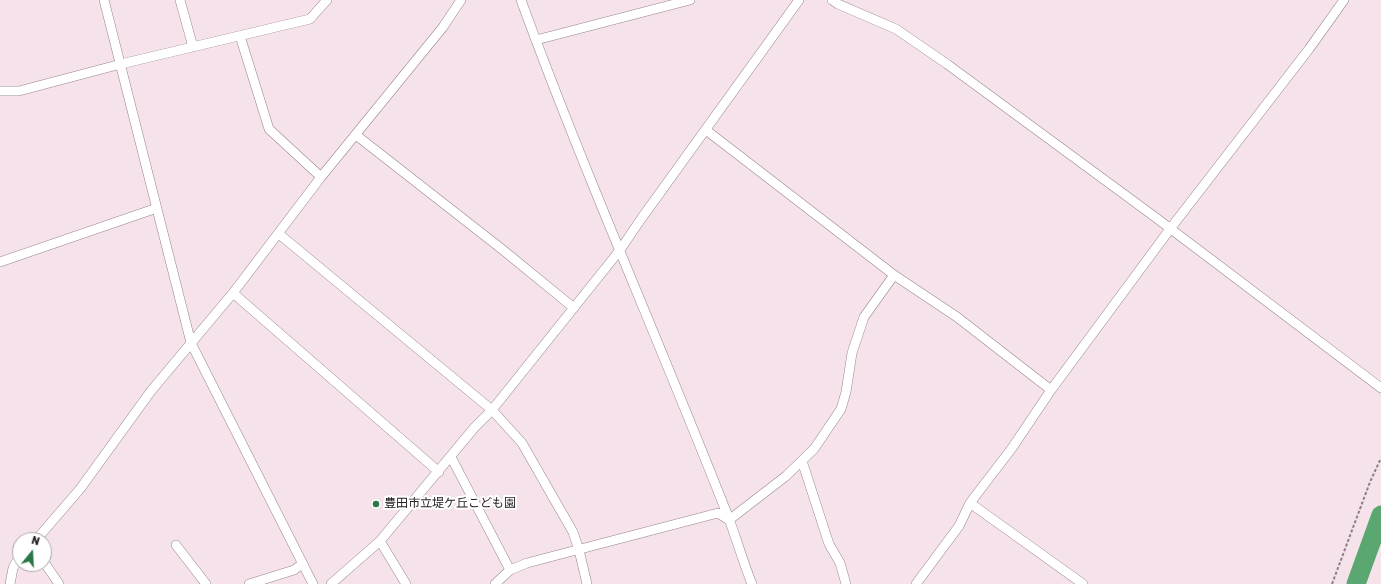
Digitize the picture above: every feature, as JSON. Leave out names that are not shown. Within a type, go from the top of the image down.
[{"type":"street","points":[[104,0],[191,343],[313,584]]},
{"type":"street","points":[[180,0],[193,47]]},
{"type":"street","points":[[0,91],[19,91],[121,64],[310,19],[327,0]]},
{"type":"street","points":[[43,532],[80,489],[151,391],[233,293],[321,177],[443,27],[461,0]]},
{"type":"street","points":[[521,0],[729,520],[752,584]]},
{"type":"street","points":[[536,40],[690,0]]},
{"type":"street","points":[[331,584],[380,541],[439,472],[474,428],[492,410],[574,308],[620,250],[640,219],[799,0]]},
{"type":"street","points":[[832,0],[896,29],[921,46],[1170,229],[1381,388]]},
{"type":"street","points":[[916,584],[959,526],[970,503],[1012,448],[1052,390],[1170,229],[1309,49],[1344,0]]},
{"type":"street","points":[[240,36],[269,129],[321,177]]},
{"type":"street","points":[[706,130],[894,275],[957,317],[1052,390]]},
{"type":"street","points":[[356,135],[503,250],[574,308]]},
{"type":"street","points":[[0,262],[157,208]]},
{"type":"street","points":[[279,234],[492,410],[522,442],[572,532],[579,550],[587,584]]},
{"type":"street","points":[[729,520],[786,476],[814,450],[841,409],[846,392],[852,353],[864,317],[894,275]]},
{"type":"street","points":[[233,293],[439,472]]},
{"type":"street","points":[[450,457],[510,570]]},
{"type":"street","points":[[802,461],[829,544],[840,563],[846,584]]},
{"type":"street","points":[[970,503],[1083,584]]},
{"type":"street","points":[[495,584],[510,570],[527,563],[718,513],[729,520]]},
{"type":"street","points":[[380,541],[406,584]]},
{"type":"street","points":[[176,544],[206,584]]},
{"type":"street","points":[[249,584],[294,570],[302,564]]},
{"type":"street","points":[[10,584],[12,572]]},
{"type":"street","points":[[50,572],[58,584]]},
{"type":"path","points":[[1332,584],[1370,482],[1381,458]]},
{"type":"waterway","points":[[1356,584],[1381,515]]},
{"type":"place","name":"豊田市立堤ケ丘こども園","points":[[376,504]]}]
